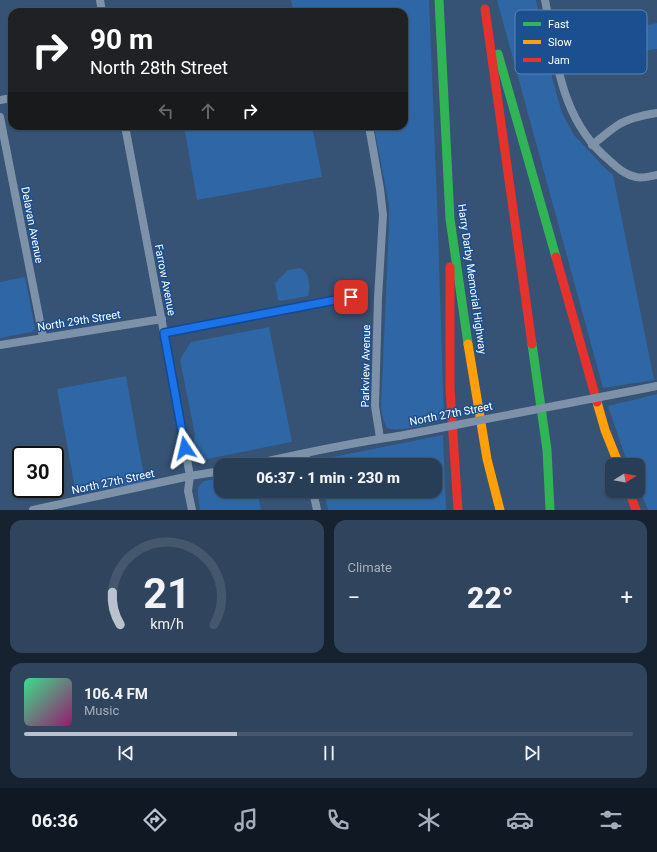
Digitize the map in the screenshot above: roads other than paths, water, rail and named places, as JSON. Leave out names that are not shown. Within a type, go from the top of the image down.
[{"type":"highway","name":"Harry Darby Memorial Highway","points":[[439,0],[450,219],[486,451],[500,510]]},
{"type":"highway","points":[[484,4],[605,430],[616,458]]},
{"type":"highway","points":[[484,4],[547,450],[550,510]]},
{"type":"highway","points":[[450,219],[450,389],[458,510]]},
{"type":"highway","points":[[632,498],[636,510]]},
{"type":"street","points":[[546,0],[548,10]]},
{"type":"street","points":[[559,74],[567,101],[579,127],[592,145],[624,173],[636,178],[657,175]]},
{"type":"street","points":[[592,145],[619,124],[657,113]]},
{"type":"street","name":"Delavan Avenue","points":[[0,118],[43,337]]},
{"type":"street","name":"Farrow Avenue","points":[[125,130],[162,319],[190,476],[188,490],[192,510]]},
{"type":"street","name":"Parkview Avenue","points":[[370,130],[383,215],[378,298],[375,406],[380,438]]},
{"type":"street","points":[[164,333],[351,297]]},
{"type":"street","name":"North 29th Street","points":[[0,344],[162,319]]},
{"type":"street","name":"North 27th Street","points":[[282,458],[657,386]]},
{"type":"street","points":[[305,453],[306,458]]},
{"type":"street","name":"North 27th Street","points":[[33,510],[73,506],[190,476],[214,472]]},
{"type":"street","points":[[314,498],[317,510]]}]
